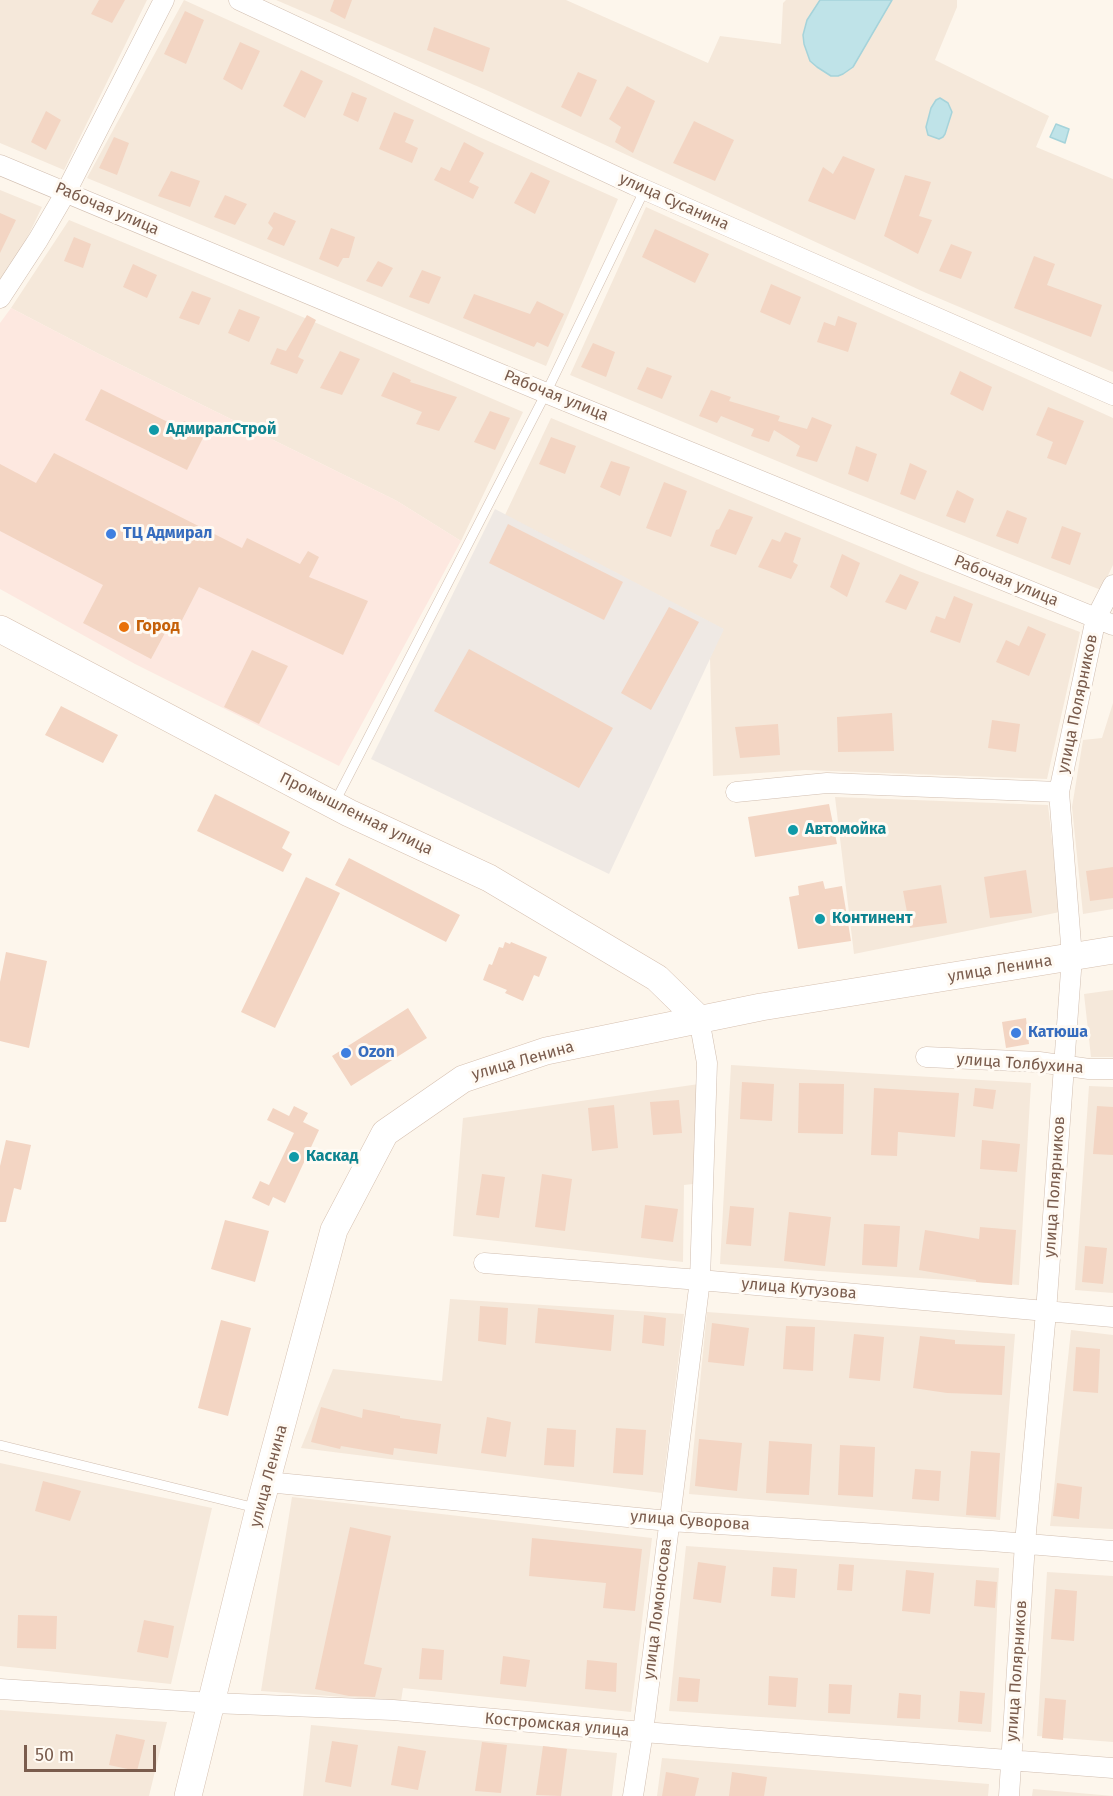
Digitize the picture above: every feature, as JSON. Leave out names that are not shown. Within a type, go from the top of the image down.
[{"type":"street","points":[[0,298],[66,192],[164,0]]},
{"type":"street","name":"улица Сусанина","points":[[239,0],[645,189],[1113,395]]},
{"type":"street","name":"Рабочая улица","points":[[0,165],[546,393],[1105,621]]},
{"type":"street","name":"улица Полярников","points":[[1009,1796],[1024,1543],[1046,1312],[1072,957],[1059,792],[1113,585]]},
{"type":"street","name":"Промышленная улица","points":[[0,629],[334,804],[489,878],[657,978],[699,1019]]},
{"type":"street","points":[[736,792],[827,783],[1059,792]]},
{"type":"street","name":"улица Ленина","points":[[188,1796],[259,1509],[334,1230],[385,1133],[463,1078],[546,1051],[699,1019],[1113,950]]},
{"type":"street","name":"улица Ломоносова","points":[[633,1796],[700,1280],[707,1063],[699,1019]]},
{"type":"street","name":"улица Толбухина","points":[[926,1058],[1039,1062],[1089,1069],[1113,1069]]},
{"type":"street","name":"улица Кутузова","points":[[484,1263],[1113,1317]]},
{"type":"street","name":"улица Суворова","points":[[267,1482],[669,1521],[1024,1543],[1113,1551]]},
{"type":"street","name":"Костромская улица","points":[[0,1689],[212,1703],[393,1710],[643,1732],[1113,1768]]},
{"type":"lane","points":[[334,804],[546,393],[645,189]]},
{"type":"lane","points":[[0,1445],[259,1509]]},
{"type":"shaded area","points":[[0,0],[147,0],[64,170],[0,143]]},
{"type":"shaded area","points":[[184,0],[618,199],[546,366],[87,178]]},
{"type":"shaded area","points":[[276,0],[566,0],[708,63],[720,36],[781,44],[783,3],[786,0],[957,0],[957,7],[935,60],[1049,116],[1036,147],[1113,179],[1113,372],[924,292],[486,90]]},
{"type":"shaded area","points":[[0,190],[42,207],[19,255],[0,279]]},
{"type":"shaded area","points":[[646,207],[1113,418],[1113,565],[1101,590],[830,483],[570,375]]},
{"type":"shaded area","points":[[69,220],[277,306],[523,412],[461,541],[397,501],[11,308]]},
{"type":"shaded area","points":[[11,308],[397,501],[461,541],[339,766],[135,664],[0,589],[0,323]]},
{"type":"shaded area","points":[[551,418],[919,571],[1080,632],[1047,779],[805,770],[713,776],[710,658],[723,629],[505,515]]},
{"type":"shaded area","points":[[495,509],[724,629],[609,874],[371,759]]},
{"type":"shaded area","points":[[1113,703],[1113,909],[1083,914],[1072,807],[1083,740],[1102,738]]},
{"type":"shaded area","points":[[835,797],[1048,805],[1060,912],[854,954]]},
{"type":"shaded area","points":[[1113,990],[1113,1057],[1091,1057],[1084,994]]},
{"type":"shaded area","points":[[731,1065],[1031,1083],[1019,1285],[720,1264]]},
{"type":"shaded area","points":[[699,1084],[693,1184],[684,1185],[683,1262],[453,1236],[463,1118]]},
{"type":"shaded area","points":[[1089,1086],[1113,1087],[1113,1293],[1075,1290]]},
{"type":"shaded area","points":[[450,1299],[684,1314],[662,1493],[301,1448],[333,1369],[442,1381]]},
{"type":"shaded area","points":[[707,1312],[1015,1334],[1000,1520],[689,1494]]},
{"type":"shaded area","points":[[1071,1330],[1113,1335],[1113,1529],[1050,1526]]},
{"type":"shaded area","points":[[0,1463],[212,1508],[171,1684],[0,1666]]},
{"type":"shaded area","points":[[292,1497],[652,1538],[631,1712],[403,1688],[401,1701],[261,1691]]},
{"type":"shaded area","points":[[686,1546],[999,1568],[991,1732],[669,1711]]},
{"type":"shaded area","points":[[1047,1572],[1113,1576],[1113,1742],[1037,1736]]},
{"type":"shaded area","points":[[0,1710],[167,1722],[149,1796],[0,1796]]},
{"type":"shaded area","points":[[311,1725],[617,1753],[612,1796],[303,1796]]},
{"type":"shaded area","points":[[662,1758],[989,1784],[988,1796],[657,1796]]},
{"type":"shaded area","points":[[1033,1789],[1113,1796],[1032,1796]]},
{"type":"water","points":[[820,0],[892,0],[853,67],[838,76],[831,76],[810,61],[804,44],[803,35],[807,20]]},
{"type":"water","points":[[940,98],[948,103],[952,112],[945,134],[939,139],[928,135],[926,127],[931,108]]},
{"type":"water","points":[[1056,124],[1069,129],[1065,143],[1050,137]]},
{"type":"building","points":[[99,0],[125,0],[112,23],[91,14]]},
{"type":"building","points":[[334,0],[352,0],[345,19],[330,11]]},
{"type":"building","points":[[185,11],[204,20],[186,64],[164,54]]},
{"type":"building","points":[[434,27],[490,48],[483,72],[427,50]]},
{"type":"building","points":[[240,42],[260,51],[242,90],[223,79]]},
{"type":"building","points":[[301,70],[323,81],[305,118],[283,106]]},
{"type":"building","points":[[578,72],[597,80],[581,117],[561,107]]},
{"type":"building","points":[[627,86],[655,101],[633,153],[615,142],[621,127],[609,119]]},
{"type":"building","points":[[352,92],[367,98],[358,122],[343,115]]},
{"type":"building","points":[[46,111],[61,120],[46,150],[31,142]]},
{"type":"building","points":[[394,112],[414,120],[405,142],[418,148],[412,163],[379,149]]},
{"type":"building","points":[[694,121],[734,140],[715,181],[673,163]]},
{"type":"building","points":[[114,137],[129,143],[117,175],[99,168]]},
{"type":"building","points":[[464,142],[484,153],[469,182],[479,187],[473,199],[434,180],[441,167],[450,171]]},
{"type":"building","points":[[843,156],[875,169],[855,220],[808,201],[823,167],[833,174]]},
{"type":"building","points":[[171,171],[200,181],[190,207],[158,196]]},
{"type":"building","points":[[531,172],[550,181],[535,214],[514,203]]},
{"type":"building","points":[[905,175],[931,182],[919,216],[932,220],[918,254],[884,236]]},
{"type":"building","points":[[225,195],[247,204],[235,225],[214,217]]},
{"type":"building","points":[[274,212],[296,221],[284,246],[267,239],[273,228],[268,223]]},
{"type":"building","points":[[0,213],[16,220],[0,253]]},
{"type":"building","points":[[331,228],[355,237],[349,258],[343,258],[338,267],[319,259]]},
{"type":"building","points":[[655,229],[709,254],[695,283],[642,257]]},
{"type":"building","points":[[74,237],[91,244],[83,268],[64,261]]},
{"type":"building","points":[[951,244],[972,252],[961,279],[939,271]]},
{"type":"building","points":[[1034,256],[1055,264],[1047,285],[1102,305],[1091,337],[1014,308]]},
{"type":"building","points":[[378,261],[393,268],[382,287],[366,281]]},
{"type":"building","points":[[133,264],[157,275],[147,298],[123,287]]},
{"type":"building","points":[[422,270],[441,277],[429,304],[409,297]]},
{"type":"building","points":[[771,284],[801,297],[790,325],[760,312]]},
{"type":"building","points":[[192,291],[211,298],[199,325],[179,318]]},
{"type":"building","points":[[474,294],[530,314],[537,301],[564,314],[548,347],[537,342],[534,347],[463,318]]},
{"type":"building","points":[[239,309],[260,317],[249,342],[228,333]]},
{"type":"building","points":[[307,315],[316,320],[298,357],[304,360],[297,374],[270,364],[277,348],[286,351]]},
{"type":"building","points":[[838,316],[857,323],[848,352],[817,342],[824,322],[835,326]]},
{"type":"building","points":[[593,343],[615,352],[606,377],[581,367]]},
{"type":"building","points":[[340,351],[360,359],[342,395],[320,388]]},
{"type":"building","points":[[647,367],[672,376],[662,399],[637,389]]},
{"type":"building","points":[[960,371],[992,387],[983,411],[950,394]]},
{"type":"building","points":[[393,372],[411,380],[410,382],[457,397],[439,431],[416,424],[422,412],[381,396]]},
{"type":"building","name":"АдмиралСтрой","points":[[101,389],[180,428],[184,421],[206,432],[187,470],[85,420]]},
{"type":"building","points":[[711,390],[731,397],[729,401],[780,416],[778,421],[807,429],[812,417],[832,425],[817,462],[796,456],[800,446],[774,430],[769,442],[751,436],[754,429],[721,416],[717,423],[699,416]]},
{"type":"building","points":[[1048,407],[1084,421],[1066,465],[1047,458],[1053,442],[1036,435]]},
{"type":"building","points":[[490,411],[510,418],[495,450],[474,442]]},
{"type":"building","points":[[551,437],[576,446],[565,474],[539,464]]},
{"type":"building","points":[[856,446],[877,454],[868,482],[848,474]]},
{"type":"building","points":[[54,453],[242,548],[247,538],[300,564],[308,551],[319,557],[309,577],[368,601],[343,655],[199,587],[181,622],[173,618],[151,659],[83,623],[103,585],[0,531],[0,464],[36,483]]},
{"type":"building","points":[[611,461],[630,467],[620,496],[600,487]]},
{"type":"building","points":[[910,463],[927,471],[915,500],[900,494]]},
{"type":"building","points":[[664,482],[687,491],[671,537],[646,528]]},
{"type":"building","points":[[957,490],[974,499],[965,523],[946,516]]},
{"type":"building","points":[[729,509],[753,517],[736,555],[710,546],[716,530],[719,529]]},
{"type":"building","points":[[1007,510],[1027,518],[1018,544],[996,536]]},
{"type":"building","points":[[508,524],[623,582],[604,620],[489,563]]},
{"type":"building","points":[[1062,526],[1081,533],[1070,565],[1051,558]]},
{"type":"building","points":[[785,532],[801,538],[793,562],[798,565],[791,579],[758,567],[772,539],[780,542]]},
{"type":"building","points":[[842,554],[860,563],[847,597],[830,587]]},
{"type":"building","points":[[900,574],[919,582],[906,610],[885,602]]},
{"type":"building","points":[[954,596],[973,604],[960,643],[930,632],[936,616],[945,619]]},
{"type":"building","points":[[669,607],[699,622],[651,710],[621,693]]},
{"type":"building","points":[[1028,626],[1046,634],[1029,676],[996,662],[1006,640],[1019,646]]},
{"type":"building","points":[[469,649],[613,728],[579,788],[434,711]]},
{"type":"building","points":[[252,650],[288,666],[259,724],[224,707]]},
{"type":"building","points":[[61,706],[118,735],[103,763],[45,735]]},
{"type":"building","points":[[892,713],[894,751],[838,752],[837,717]]},
{"type":"building","points":[[992,720],[1020,724],[1016,752],[988,748]]},
{"type":"building","points":[[778,724],[780,755],[740,758],[735,727]]},
{"type":"building","points":[[215,794],[290,832],[282,848],[292,854],[283,872],[197,831]]},
{"type":"building","name":"Автомойка","points":[[829,804],[837,844],[755,857],[748,817]]},
{"type":"building","points":[[349,858],[460,915],[446,942],[335,885]]},
{"type":"building","points":[[1113,867],[1113,898],[1090,901],[1086,871]]},
{"type":"building","points":[[1026,870],[1032,913],[990,918],[984,877]]},
{"type":"building","points":[[306,877],[340,893],[275,1028],[241,1012]]},
{"type":"building","name":"Континент","points":[[823,881],[825,889],[842,886],[851,941],[798,949],[789,897],[799,895],[798,886]]},
{"type":"building","points":[[941,885],[947,923],[910,928],[903,891]]},
{"type":"building","points":[[505,942],[510,944],[511,942],[547,957],[539,977],[534,975],[523,1001],[505,993],[507,990],[483,980],[489,964],[492,965],[499,947],[503,948]]},
{"type":"building","points":[[6,952],[47,961],[29,1048],[0,1041],[0,982]]},
{"type":"building","points":[[408,1008],[427,1038],[351,1086],[332,1056]]},
{"type":"building","name":"Катюша","points":[[1026,1018],[1029,1044],[1006,1048],[1002,1022]]},
{"type":"building","points":[[742,1082],[774,1084],[772,1121],[740,1119]]},
{"type":"building","points":[[799,1083],[844,1084],[843,1134],[798,1133]]},
{"type":"building","points":[[874,1088],[959,1093],[955,1137],[898,1132],[897,1156],[871,1155]]},
{"type":"building","points":[[975,1088],[996,1090],[993,1109],[973,1106]]},
{"type":"building","points":[[679,1100],[682,1133],[653,1135],[650,1102]]},
{"type":"building","points":[[614,1105],[618,1148],[592,1151],[588,1108]]},
{"type":"building","name":"Каскад","points":[[294,1106],[308,1113],[303,1122],[319,1130],[285,1203],[273,1197],[269,1206],[252,1198],[260,1181],[269,1185],[294,1133],[267,1120],[273,1108],[289,1116]]},
{"type":"building","points":[[1097,1106],[1113,1107],[1113,1155],[1093,1154]]},
{"type":"building","points":[[6,1140],[31,1145],[21,1190],[14,1188],[6,1222],[0,1222],[0,1166]]},
{"type":"building","points":[[982,1140],[1020,1144],[1017,1172],[980,1169]]},
{"type":"building","points":[[482,1174],[505,1177],[499,1218],[476,1215]]},
{"type":"building","points":[[542,1174],[572,1179],[565,1231],[535,1227]]},
{"type":"building","points":[[645,1205],[678,1209],[673,1242],[641,1238]]},
{"type":"building","points":[[730,1206],[754,1208],[751,1246],[726,1244]]},
{"type":"building","points":[[789,1212],[831,1217],[825,1266],[784,1261]]},
{"type":"building","points":[[225,1220],[269,1231],[255,1282],[211,1269]]},
{"type":"building","points":[[864,1224],[900,1226],[897,1267],[862,1265]]},
{"type":"building","points":[[980,1227],[1016,1230],[1012,1285],[976,1282],[976,1280],[919,1270],[925,1230],[979,1239]]},
{"type":"building","points":[[1085,1246],[1107,1248],[1103,1284],[1082,1282]]},
{"type":"building","points":[[480,1306],[508,1308],[506,1345],[478,1341]]},
{"type":"building","points":[[538,1308],[614,1315],[611,1351],[535,1343]]},
{"type":"building","points":[[644,1315],[666,1318],[664,1346],[642,1343]]},
{"type":"building","points":[[221,1320],[251,1328],[228,1416],[198,1408]]},
{"type":"building","points":[[712,1323],[749,1328],[744,1366],[708,1362]]},
{"type":"building","points":[[786,1326],[815,1327],[813,1371],[783,1369]]},
{"type":"building","points":[[854,1334],[884,1337],[880,1381],[849,1378]]},
{"type":"building","points":[[920,1336],[955,1340],[955,1344],[1005,1346],[1002,1395],[947,1393],[913,1388]]},
{"type":"building","points":[[1076,1347],[1100,1349],[1098,1393],[1073,1391]]},
{"type":"building","points":[[321,1407],[362,1418],[363,1409],[400,1416],[400,1418],[441,1424],[437,1454],[394,1448],[393,1455],[341,1446],[340,1449],[311,1442]]},
{"type":"building","points":[[487,1417],[511,1422],[506,1457],[481,1453]]},
{"type":"building","points":[[547,1428],[576,1430],[574,1467],[544,1465]]},
{"type":"building","points":[[616,1428],[646,1430],[643,1475],[613,1473]]},
{"type":"building","points":[[699,1439],[742,1443],[737,1491],[695,1486]]},
{"type":"building","points":[[769,1441],[812,1444],[809,1495],[766,1493]]},
{"type":"building","points":[[840,1445],[875,1447],[873,1497],[838,1495]]},
{"type":"building","points":[[971,1451],[1000,1453],[996,1517],[966,1515]]},
{"type":"building","points":[[915,1469],[941,1471],[939,1501],[912,1499]]},
{"type":"building","points":[[43,1481],[81,1491],[70,1521],[35,1511]]},
{"type":"building","points":[[1057,1483],[1082,1487],[1079,1519],[1053,1516]]},
{"type":"building","points":[[350,1527],[391,1536],[364,1664],[382,1668],[375,1697],[349,1696],[315,1689]]},
{"type":"building","points":[[532,1538],[642,1549],[635,1611],[603,1608],[606,1583],[529,1576]]},
{"type":"building","points":[[698,1562],[726,1566],[721,1603],[693,1599]]},
{"type":"building","points":[[839,1564],[854,1565],[852,1591],[837,1590]]},
{"type":"building","points":[[773,1567],[797,1569],[795,1598],[771,1596]]},
{"type":"building","points":[[906,1570],[934,1573],[930,1614],[902,1611]]},
{"type":"building","points":[[976,1580],[997,1582],[995,1608],[974,1606]]},
{"type":"building","points":[[1055,1589],[1077,1591],[1074,1641],[1051,1639]]},
{"type":"building","points":[[18,1615],[57,1616],[56,1649],[17,1648]]},
{"type":"building","points":[[144,1620],[174,1626],[168,1658],[137,1652]]},
{"type":"building","points":[[422,1648],[444,1650],[442,1680],[419,1679]]},
{"type":"building","points":[[503,1656],[530,1660],[526,1687],[500,1684]]},
{"type":"building","points":[[587,1660],[617,1663],[616,1692],[585,1689]]},
{"type":"building","points":[[769,1676],[798,1678],[796,1707],[768,1705]]},
{"type":"building","points":[[679,1677],[700,1679],[698,1702],[677,1701]]},
{"type":"building","points":[[829,1684],[852,1685],[850,1714],[828,1713]]},
{"type":"building","points":[[960,1691],[985,1693],[982,1724],[958,1722]]},
{"type":"building","points":[[899,1693],[921,1695],[920,1719],[897,1718]]},
{"type":"building","points":[[1045,1698],[1066,1700],[1063,1740],[1042,1738]]},
{"type":"building","points":[[116,1734],[145,1740],[137,1771],[109,1765]]},
{"type":"building","points":[[332,1741],[358,1745],[351,1787],[325,1782]]},
{"type":"building","points":[[482,1742],[507,1745],[501,1793],[475,1791]]},
{"type":"building","points":[[398,1746],[426,1751],[418,1790],[391,1785]]},
{"type":"building","points":[[543,1746],[567,1749],[561,1796],[536,1795]]},
{"type":"building","points":[[666,1772],[699,1778],[695,1796],[662,1796]]},
{"type":"building","points":[[732,1772],[767,1777],[764,1796],[729,1796]]},
{"type":"place","name":"АдмиралСтрой","points":[[154,430]]},
{"type":"place","name":"ТЦ Адмирал","points":[[111,534]]},
{"type":"place","name":"Город","points":[[124,627]]},
{"type":"place","name":"Автомойка","points":[[793,830]]},
{"type":"place","name":"Континент","points":[[820,919]]},
{"type":"place","name":"Катюша","points":[[1016,1033]]},
{"type":"place","name":"Ozon","points":[[346,1053]]},
{"type":"place","name":"Каскад","points":[[294,1157]]}]
